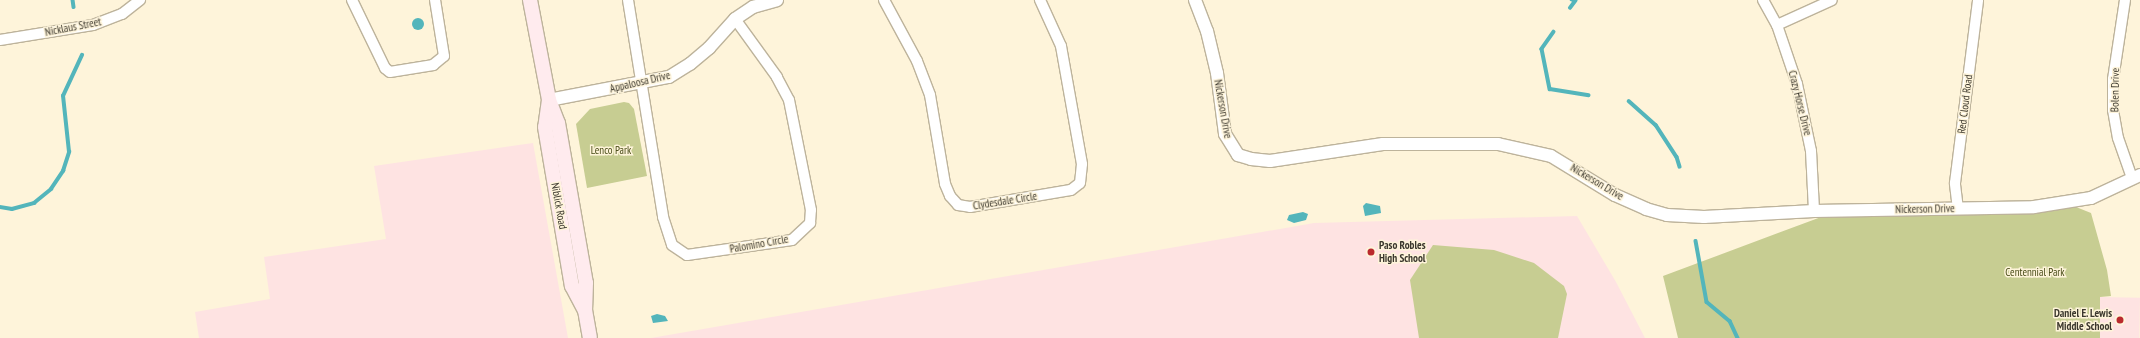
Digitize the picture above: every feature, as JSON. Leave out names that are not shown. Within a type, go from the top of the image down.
[{"type":"main road","name":"Niblick Road","points":[[530,0],[549,100],[545,127],[572,286],[585,310],[590,338]]},
{"type":"street","name":"Nicklaus Street","points":[[0,40],[93,25],[122,14],[140,0]]},
{"type":"street","points":[[352,0],[385,68],[390,72],[433,65],[444,56],[435,0]]},
{"type":"street","name":"Palomino Circle","points":[[628,0],[663,217],[672,245],[687,255],[792,240],[810,223],[811,210],[789,100],[777,77],[734,19]]},
{"type":"street","name":"Appaloosa Drive","points":[[549,100],[669,77],[690,64],[734,19],[753,7],[777,0]]},
{"type":"street","name":"Clydesdale Circle","points":[[884,0],[918,62],[930,95],[945,184],[950,196],[958,205],[970,207],[1071,190],[1080,182],[1082,164],[1061,46],[1040,0]]},
{"type":"street","name":"Nickerson Drive","points":[[1195,0],[1207,31],[1217,74],[1225,134],[1238,155],[1251,160],[1270,161],[1383,144],[1498,144],[1551,156],[1615,195],[1646,209],[1667,215],[1704,217],[1814,211],[2034,207],[2091,198],[2136,177]]},
{"type":"street","name":"Crazy Horse Drive","points":[[1763,0],[1777,25],[1797,84],[1811,151],[1814,211]]},
{"type":"street","points":[[1777,25],[1832,0]]},
{"type":"street","name":"Red Cloud Road","points":[[1958,209],[1956,183],[1978,0]]},
{"type":"street","name":"Bolen Drive","points":[[2125,0],[2113,78],[2113,110],[2118,138],[2136,177]]},
{"type":"shaded area","points":[[533,143],[568,338],[199,338],[195,312],[270,299],[264,257],[386,239],[374,166]]},
{"type":"shaded area","name":"Paso Robles High School","points":[[1577,216],[1616,282],[1645,338],[651,338],[1314,223]]},
{"type":"shaded area","name":"Daniel E. Lewis Middle School","points":[[2100,297],[2140,298],[2139,338],[2099,338]]},
{"type":"green space","name":"Lenco Park","points":[[624,102],[629,103],[634,109],[647,176],[587,188],[576,124],[590,109]]},
{"type":"green space","name":"Centennial Park","points":[[2066,203],[2091,213],[2107,270],[2111,296],[2100,297],[2100,338],[1678,338],[1663,276],[1840,210]]},
{"type":"green space","points":[[1433,245],[1494,250],[1534,263],[1564,286],[1567,294],[1558,338],[1419,338],[1410,280]]},
{"type":"water","points":[[418,18],[422,20],[424,24],[422,28],[418,30],[414,28],[412,24],[414,20]]},
{"type":"water","points":[[1366,203],[1380,206],[1381,213],[1365,216],[1363,206]]},
{"type":"water","points":[[1303,212],[1308,214],[1306,220],[1294,223],[1287,220],[1289,215]]},
{"type":"water","points":[[657,314],[665,316],[668,321],[653,323],[651,316]]},
{"type":"waterway","points":[[73,0],[74,7]]},
{"type":"waterway","points":[[1570,8],[1575,1],[1572,0]]},
{"type":"waterway","points":[[1554,32],[1542,49],[1550,89],[1589,95]]},
{"type":"waterway","points":[[0,207],[12,209],[34,203],[51,189],[63,171],[69,152],[63,96],[82,55]]},
{"type":"waterway","points":[[1629,101],[1656,125],[1677,157],[1680,167]]},
{"type":"waterway","points":[[1696,241],[1707,302],[1730,321],[1738,338]]},
{"type":"place","name":"Paso Robles High School","points":[[1371,252]]},
{"type":"place","name":"Daniel E. Lewis Middle School","points":[[2120,320]]}]
